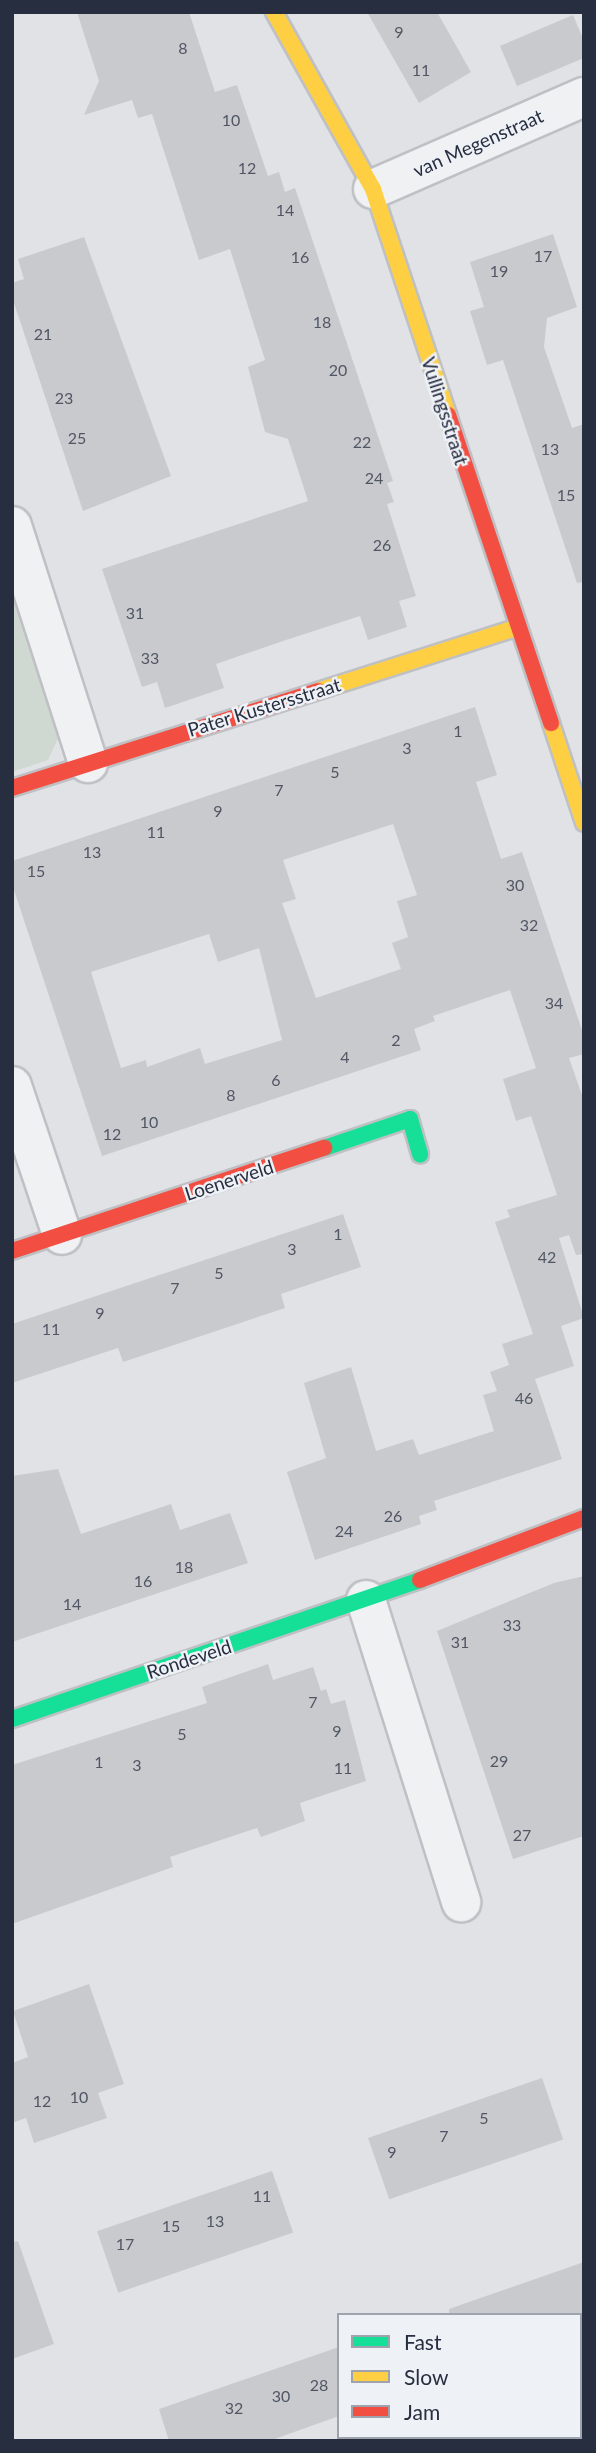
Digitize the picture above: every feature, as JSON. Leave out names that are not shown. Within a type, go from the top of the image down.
[{"type":"street","name":"Vullingsstraat","points":[[274,12],[373,190],[516,628],[584,823]]},
{"type":"street","name":"van Megenstraat","points":[[373,190],[584,97]]},
{"type":"street","points":[[12,526],[88,762]]},
{"type":"street","name":"Pater Kustersstraat","points":[[12,788],[516,628]]},
{"type":"street","points":[[12,1086],[62,1235]]},
{"type":"street","name":"Loenerveld","points":[[12,1251],[410,1119],[419,1156]]},
{"type":"street","name":"Rondeveld","points":[[12,1718],[366,1600],[584,1518]]},
{"type":"street","points":[[366,1600],[461,1902]]},
{"type":"shaded area","points":[[12,577],[62,730],[48,760],[12,772]]},
{"type":"building","points":[[77,12],[189,12],[215,92],[237,85],[268,176],[279,172],[285,192],[295,188],[393,481],[387,483],[394,502],[387,504],[416,596],[399,601],[407,627],[368,640],[360,616],[286,640],[216,664],[224,688],[165,708],[157,682],[142,687],[102,569],[308,501],[288,439],[265,432],[248,367],[265,360],[230,249],[199,260],[152,114],[138,118],[132,100],[84,115],[99,81]]},
{"type":"building","points":[[367,12],[437,12],[471,72],[419,103]]},
{"type":"building","points":[[573,15],[584,41],[584,58],[517,86],[500,46]]},
{"type":"building","points":[[553,234],[577,307],[547,318],[544,347],[572,428],[584,424],[584,582],[577,583],[503,360],[487,365],[470,311],[484,307],[470,262]]},
{"type":"building","points":[[84,237],[171,476],[83,511],[12,297],[12,283],[24,279],[18,259]]},
{"type":"building","points":[[475,707],[497,775],[476,782],[501,859],[522,852],[584,1036],[584,1054],[569,1058],[584,1101],[584,1254],[576,1255],[569,1235],[559,1238],[584,1318],[561,1326],[574,1366],[535,1379],[562,1459],[434,1501],[437,1510],[419,1516],[421,1524],[315,1560],[287,1472],[326,1458],[304,1383],[351,1367],[376,1451],[413,1439],[419,1455],[494,1431],[483,1395],[497,1391],[490,1372],[509,1365],[502,1344],[533,1334],[495,1222],[510,1217],[507,1210],[557,1195],[531,1116],[516,1121],[503,1079],[536,1068],[510,990],[433,1016],[435,1021],[414,1029],[421,1050],[102,1156],[12,884],[12,861]],"holes":[[[393,824],[417,895],[397,901],[408,937],[392,943],[401,969],[316,998],[282,903],[296,899],[283,860]],[[209,934],[218,962],[259,948],[282,1040],[205,1064],[200,1048],[147,1067],[146,1060],[121,1068],[91,972]]]},
{"type":"building","points":[[343,1214],[361,1267],[281,1294],[285,1308],[123,1362],[118,1348],[12,1383],[12,1324]]},
{"type":"building","points":[[58,1469],[81,1534],[171,1504],[180,1530],[230,1513],[248,1563],[12,1642],[12,1476]]},
{"type":"building","points":[[584,1576],[584,1836],[513,1859],[437,1631],[554,1583]]},
{"type":"building","points":[[268,1664],[273,1680],[313,1667],[321,1691],[326,1689],[331,1704],[345,1700],[366,1781],[300,1803],[305,1821],[261,1837],[257,1828],[170,1857],[173,1867],[12,1924],[12,1765],[207,1703],[202,1687]]},
{"type":"building","points":[[89,1984],[124,2084],[98,2093],[107,2118],[34,2143],[26,2118],[12,2123],[12,2063],[28,2057],[13,2011]]},
{"type":"building","points":[[542,2078],[563,2139],[389,2199],[368,2138]]},
{"type":"building","points":[[272,2171],[293,2232],[118,2293],[97,2231]]},
{"type":"building","points":[[18,2241],[54,2344],[12,2359],[12,2242]]},
{"type":"building","points":[[584,2262],[584,2315],[449,2313],[449,2309]]},
{"type":"building","points":[[337,2348],[337,2417],[269,2441],[169,2441],[159,2409]]},
{"type":"traffic: fast","points":[[324,1148],[410,1119],[420,1155]]},
{"type":"traffic: fast","points":[[12,1719],[420,1580]]},
{"type":"traffic: slow","points":[[274,12],[373,189],[448,415]]},
{"type":"traffic: slow","points":[[318,691],[516,628]]},
{"type":"traffic: slow","points":[[551,723],[584,823]]},
{"type":"traffic: jam","points":[[448,415],[551,723]]},
{"type":"traffic: jam","points":[[12,788],[318,691]]},
{"type":"traffic: jam","points":[[12,1251],[324,1148]]},
{"type":"traffic: jam","points":[[420,1580],[584,1518]]}]
